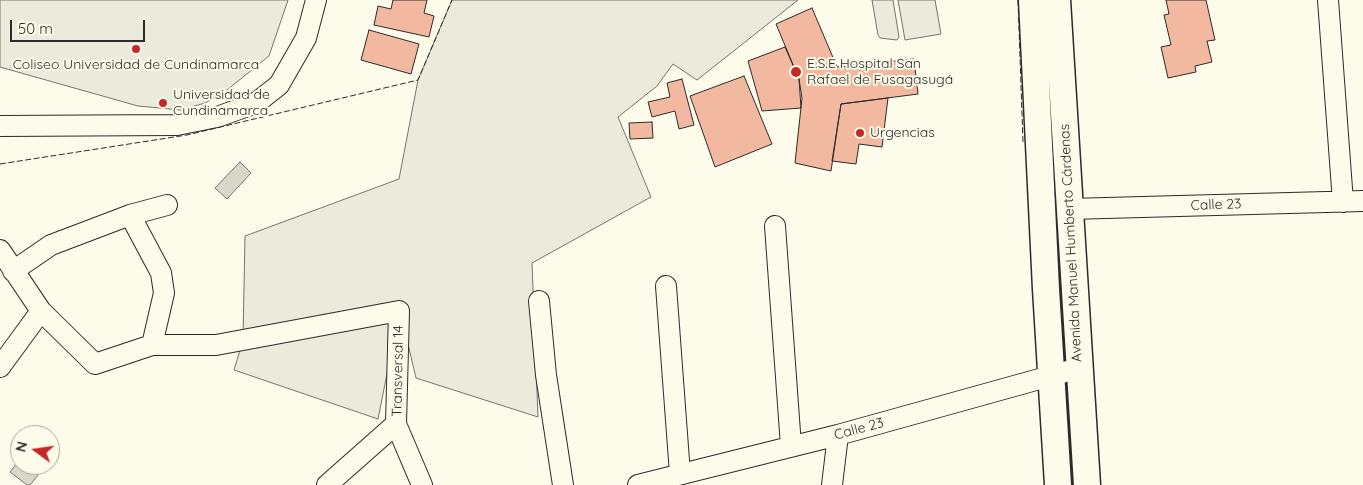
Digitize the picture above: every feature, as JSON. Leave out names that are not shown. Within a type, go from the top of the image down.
[{"type":"main road","name":"Avenida Manuel Humberto Cárdenas","points":[[1032,0],[1058,485]]},
{"type":"main road","name":"Avenida Manuel Humberto Cárdenas","points":[[1058,0],[1086,485]]},
{"type":"street","points":[[0,126],[177,125],[217,117],[256,103],[279,85],[306,38],[316,0]]},
{"type":"street","points":[[1328,0],[1343,202]]},
{"type":"street","name":"Calle 23","points":[[1069,209],[1363,201]]},
{"type":"street","points":[[13,272],[51,245],[130,214],[167,205]]},
{"type":"street","points":[[0,250],[13,272],[42,311],[95,364],[152,345],[164,293],[161,273],[130,214]]},
{"type":"street","points":[[775,226],[791,446]]},
{"type":"street","points":[[666,286],[680,474]]},
{"type":"street","points":[[539,301],[546,375],[563,485]]},
{"type":"street","points":[[0,367],[42,311]]},
{"type":"street","name":"Transversal 14","points":[[152,345],[216,345],[399,311],[396,424],[422,485]]},
{"type":"street","name":"Calle 23","points":[[638,485],[838,435],[1079,368]]},
{"type":"street","points":[[327,485],[396,424]]},
{"type":"street","points":[[832,485],[838,435]]},
{"type":"shaded area","name":"Coliseo Universidad de Cundinamarca","points":[[0,0],[288,0],[269,56],[222,94],[205,103],[181,110],[138,106],[0,67]]},
{"type":"shaded area","points":[[452,0],[798,0],[697,80],[673,64],[657,86],[618,117],[651,197],[532,263],[538,417],[416,378],[403,323],[397,323],[378,419],[234,370],[243,340],[245,236],[399,179],[418,80]]},
{"type":"shaded area","points":[[872,0],[893,0],[899,37],[897,40],[880,38],[878,35]]},
{"type":"shaded area","points":[[898,0],[935,0],[941,34],[905,40]]},
{"type":"shaded area","points":[[240,162],[251,173],[227,199],[215,188]]},
{"type":"shaded area","points":[[14,475],[38,475],[30,485],[27,485]]},
{"type":"building","points":[[393,0],[427,0],[424,13],[434,16],[429,37],[374,25],[378,6],[391,9]]},
{"type":"building","points":[[1166,0],[1206,0],[1215,40],[1207,41],[1212,62],[1195,66],[1196,72],[1168,78],[1161,47],[1171,45],[1164,15],[1169,14]]},
{"type":"building","points":[[812,8],[837,67],[914,59],[918,94],[841,104],[831,171],[795,163],[802,98],[799,79],[776,24]]},
{"type":"building","points":[[369,30],[419,44],[411,74],[361,60]]},
{"type":"building","points":[[785,47],[799,79],[801,108],[762,111],[748,61]]},
{"type":"building","points":[[744,76],[772,144],[715,167],[690,96]]},
{"type":"building","points":[[682,79],[694,125],[679,129],[675,111],[652,117],[648,102],[670,97],[667,83]]},
{"type":"building","name":"Urgencias","points":[[888,98],[882,147],[859,144],[856,164],[832,161],[841,104]]},
{"type":"building","points":[[652,122],[653,138],[630,139],[629,123]]},
{"type":"fence","points":[[0,164],[187,135],[418,80],[452,0]]},
{"type":"fence","points":[[1018,0],[1023,142]]},
{"type":"place","name":"Coliseo Universidad de Cundinamarca","points":[[136,49]]},
{"type":"place","name":"E.S.E Hospital San Rafael de Fusagasugá","points":[[796,72]]},
{"type":"place","name":"Universidad de Cundinamarca","points":[[163,103]]},
{"type":"place","name":"Urgencias","points":[[860,133]]}]
